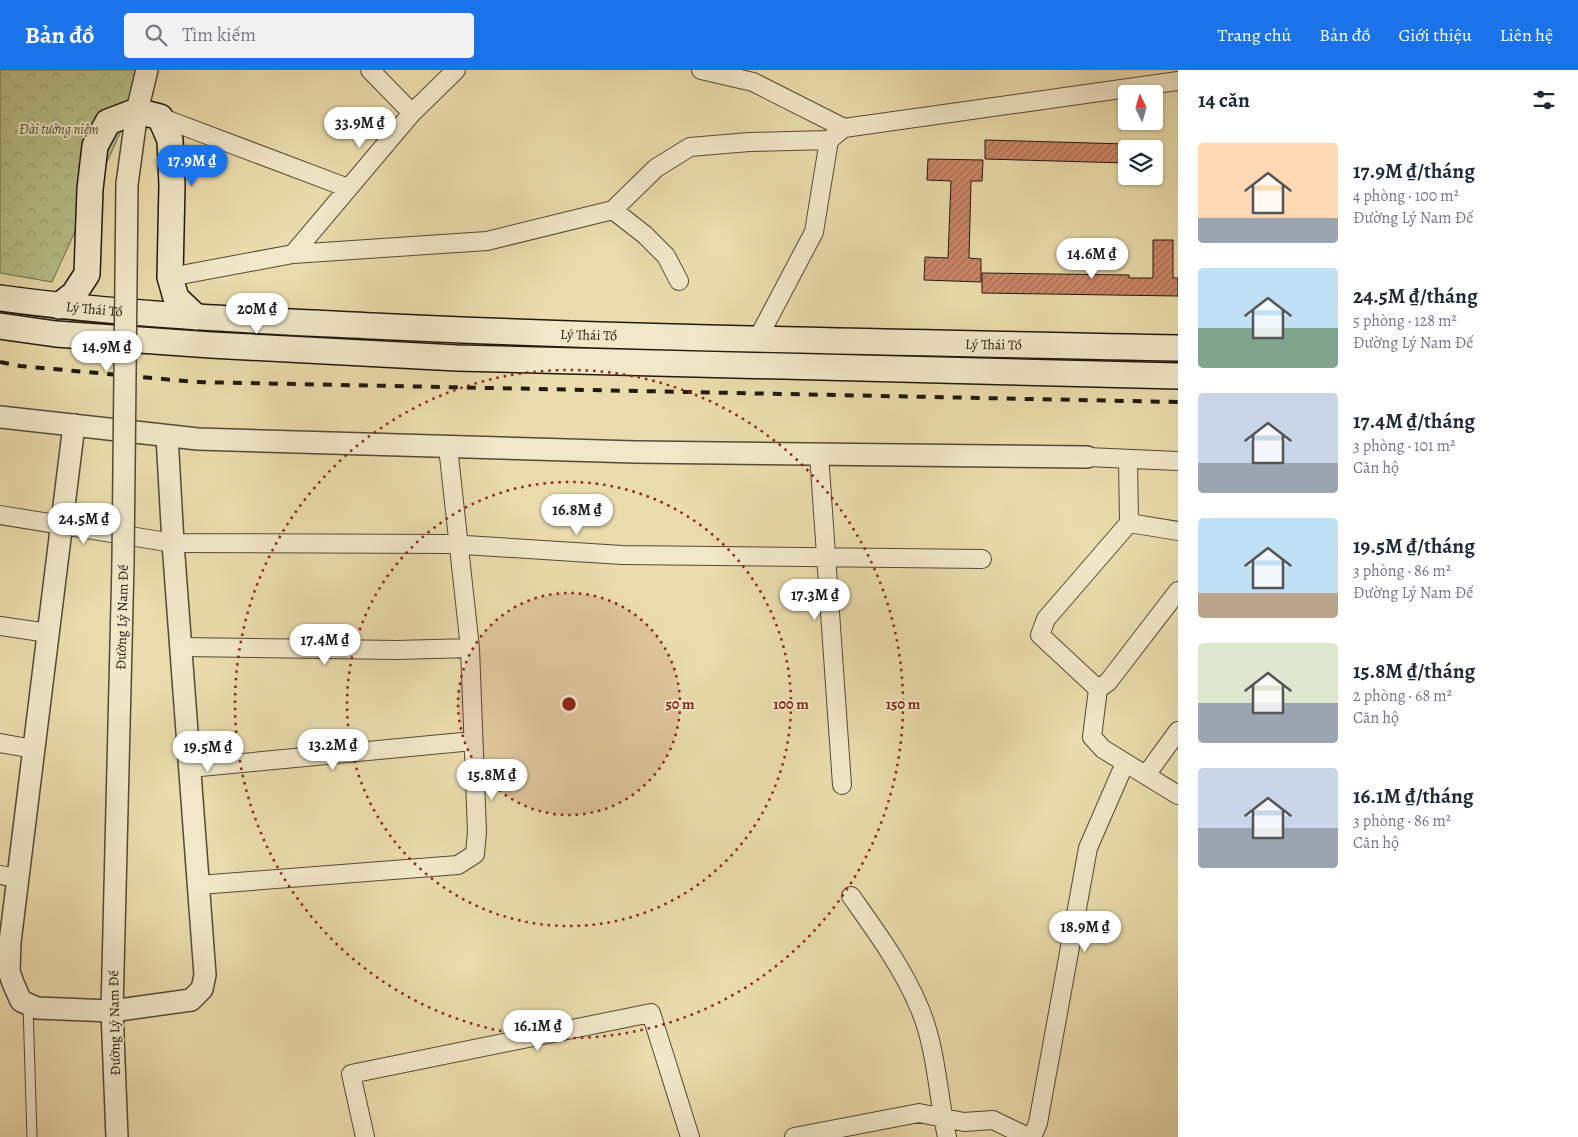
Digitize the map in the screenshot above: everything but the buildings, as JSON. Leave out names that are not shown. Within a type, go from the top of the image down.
[{"type":"main road","points":[[59,306],[74,294],[87,274],[90,189],[95,146],[108,122],[148,114],[170,140],[172,185],[170,277],[176,298],[196,317]]},
{"type":"main road","name":"Lý Thái Tổ","points":[[0,298],[59,306],[196,317],[458,330],[1178,348]]},
{"type":"main road","points":[[277,349],[278,321]]},
{"type":"main road","name":"Lý Thái Tổ","points":[[0,326],[56,334],[277,349],[457,358],[1178,376]]},
{"type":"street","name":"Đường Lý Nam Đế","points":[[117,1137],[112,1011],[123,563],[128,184],[148,114],[147,70]]},
{"type":"street","points":[[370,70],[412,113]]},
{"type":"street","points":[[293,254],[412,113],[456,70]]},
{"type":"street","points":[[701,70],[753,82],[844,128]]},
{"type":"street","points":[[170,277],[293,254],[487,241],[613,210],[656,168],[690,147],[749,142],[828,140],[844,128],[1178,81]]},
{"type":"street","points":[[148,114],[348,188]]},
{"type":"street","points":[[758,338],[814,232],[828,140]]},
{"type":"street","points":[[613,210],[645,235],[666,256],[679,281]]},
{"type":"street","points":[[0,417],[198,439],[635,452],[1087,457],[1178,461]]},
{"type":"street","points":[[74,425],[34,749],[9,877],[10,942],[5,975],[21,1001],[37,1008],[112,1011],[190,1000],[202,989],[206,975],[172,543],[167,436]]},
{"type":"street","points":[[199,885],[458,865],[475,854],[477,832],[470,648],[448,447]]},
{"type":"street","points":[[819,454],[842,785]]},
{"type":"street","points":[[1098,689],[1040,635],[1046,619],[1129,524],[1128,458]]},
{"type":"street","points":[[0,515],[172,543],[460,545],[622,555],[982,559]]},
{"type":"street","points":[[1129,524],[1178,531]]},
{"type":"street","points":[[1178,591],[1108,682],[1098,689],[1092,737],[1103,749],[1178,795]]},
{"type":"street","points":[[0,626],[48,633]]},
{"type":"street","points":[[180,647],[397,650],[470,648]]},
{"type":"street","points":[[1146,775],[1178,731]]},
{"type":"street","points":[[190,768],[473,741]]},
{"type":"street","points":[[0,744],[34,749]]},
{"type":"street","points":[[1032,1137],[1038,1123],[1088,848],[1125,763]]},
{"type":"street","points":[[851,896],[882,942],[919,1006],[928,1035],[947,1137]]},
{"type":"street","points":[[365,1137],[351,1074],[651,1013],[690,1137]]},
{"type":"street","points":[[794,1137],[918,1113],[964,1122],[993,1120],[1028,1137]]},
{"type":"lane","points":[[28,1004],[32,1137]]},
{"type":"green space","name":"Đài tưởng niệm","points":[[0,70],[149,70],[52,282],[0,273]]},
{"type":"railway","points":[[0,362],[20,366],[196,382],[1178,402]]}]
